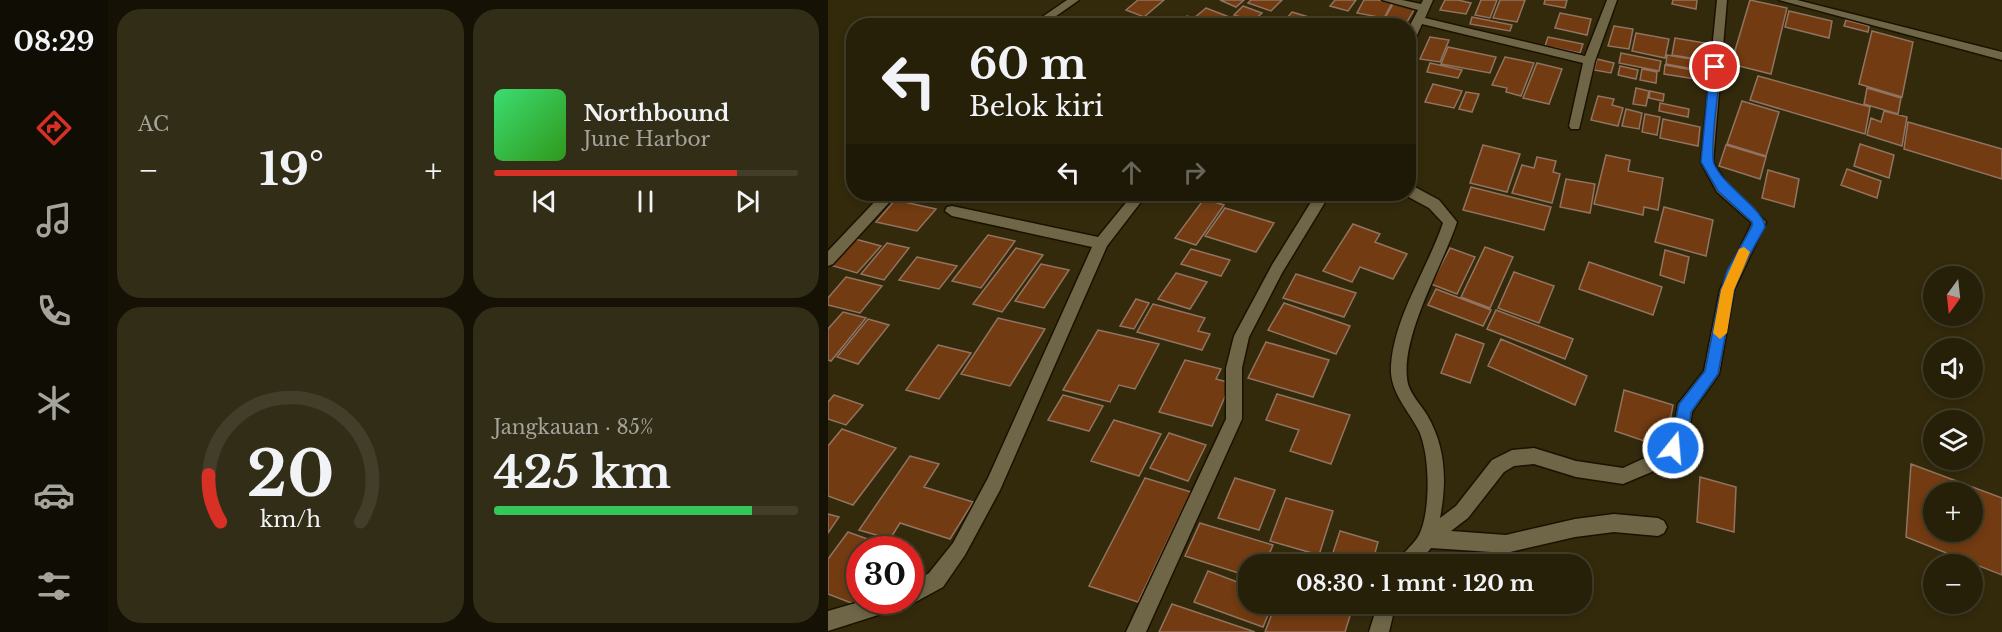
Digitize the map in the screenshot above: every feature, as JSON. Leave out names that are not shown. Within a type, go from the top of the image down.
[{"type":"street","points":[[1046,18],[1074,0]]},
{"type":"street","points":[[1386,0],[1426,4],[1416,26]]},
{"type":"street","points":[[1575,126],[1589,61],[1612,0]]},
{"type":"street","points":[[1414,554],[1427,539],[1462,512],[1498,466],[1512,458],[1534,456],[1576,469],[1623,476],[1655,462],[1678,443],[1684,409],[1711,374],[1727,290],[1759,222],[1722,188],[1707,162],[1722,0]]},
{"type":"street","points":[[1784,0],[2002,56]]},
{"type":"street","points":[[1419,20],[1589,61]]},
{"type":"street","points":[[1416,194],[1434,204],[1450,222],[1444,244],[1400,351],[1400,383],[1424,425],[1434,453],[1437,493],[1427,539]]},
{"type":"street","points":[[828,260],[883,201]]},
{"type":"street","points":[[924,587],[936,580],[959,549],[994,484],[1101,243],[1134,201]]},
{"type":"street","points":[[1136,632],[1234,419],[1234,368],[1242,336],[1277,269],[1319,201]]},
{"type":"street","points":[[952,211],[1101,243]]},
{"type":"street","points":[[1427,539],[1506,544],[1595,525],[1614,523],[1658,527]]},
{"type":"street","points":[[828,621],[851,614]]},
{"type":"street","points":[[1379,632],[1384,614]]},
{"type":"building","points":[[1138,0],[1164,0],[1144,17],[1126,10]]},
{"type":"building","points":[[1220,0],[1244,0],[1236,7]]},
{"type":"building","points":[[1251,0],[1282,0],[1271,11],[1248,3]]},
{"type":"building","points":[[1335,0],[1356,0],[1348,11],[1330,6]]},
{"type":"building","points":[[1364,0],[1392,3],[1384,18],[1357,13]]},
{"type":"building","points":[[1445,0],[1471,3],[1466,14],[1440,10]]},
{"type":"building","points":[[1481,0],[1497,0],[1490,18],[1475,15]]},
{"type":"building","points":[[1500,0],[1525,0],[1517,22],[1493,18]]},
{"type":"building","points":[[1545,0],[1567,0],[1565,8],[1544,4]]},
{"type":"building","points":[[1673,0],[1697,0],[1696,9],[1672,4]]},
{"type":"building","points":[[1750,0],[1787,8],[1771,74],[1731,64]]},
{"type":"building","points":[[1393,4],[1415,8],[1409,18],[1385,18]]},
{"type":"building","points":[[1243,6],[1262,13],[1256,18],[1234,15]]},
{"type":"building","points":[[1206,8],[1232,18],[1194,18]]},
{"type":"building","points":[[1789,11],[1832,21],[1829,38],[1785,27]]},
{"type":"building","points":[[1292,12],[1312,18],[1287,18]]},
{"type":"building","points":[[1560,13],[1591,19],[1587,35],[1555,28]]},
{"type":"building","points":[[1472,17],[1512,25],[1510,31],[1470,24]]},
{"type":"building","points":[[1846,20],[1869,26],[1868,32],[1844,26]]},
{"type":"building","points":[[1614,26],[1633,29],[1629,49],[1608,46]]},
{"type":"building","points":[[1872,31],[1913,42],[1902,97],[1859,84]]},
{"type":"building","points":[[1636,33],[1669,39],[1665,58],[1632,51]]},
{"type":"building","points":[[1430,37],[1449,40],[1440,62],[1420,59]]},
{"type":"building","points":[[1548,37],[1583,44],[1580,53],[1545,46]]},
{"type":"building","points":[[1675,38],[1711,44],[1709,61],[1672,55]]},
{"type":"building","points":[[1448,47],[1496,57],[1490,73],[1441,64]]},
{"type":"building","points":[[1621,53],[1661,61],[1659,71],[1619,63]]},
{"type":"building","points":[[1667,55],[1709,62],[1709,72],[1666,64]]},
{"type":"building","points":[[1505,57],[1534,63],[1521,96],[1506,92],[1507,88],[1492,85]]},
{"type":"building","points":[[1597,59],[1614,63],[1611,73],[1594,70]]},
{"type":"building","points":[[1430,63],[1462,70],[1458,78],[1427,72]]},
{"type":"building","points":[[1537,63],[1562,69],[1549,104],[1523,98]]},
{"type":"building","points":[[1665,65],[1709,73],[1708,81],[1664,74]]},
{"type":"building","points":[[1620,66],[1638,70],[1636,79],[1618,75]]},
{"type":"building","points":[[1642,69],[1657,72],[1656,83],[1640,80]]},
{"type":"building","points":[[1758,76],[1870,107],[1865,134],[1750,100]]},
{"type":"building","points":[[1433,84],[1462,91],[1454,108],[1425,102]]},
{"type":"building","points":[[1636,88],[1649,91],[1646,106],[1633,104]]},
{"type":"building","points":[[1867,88],[1901,98],[1898,114],[1864,104]]},
{"type":"building","points":[[1650,91],[1664,94],[1663,101],[1649,98]]},
{"type":"building","points":[[1466,92],[1479,94],[1472,112],[1459,109]]},
{"type":"building","points":[[1598,96],[1614,99],[1612,105],[1623,108],[1618,126],[1591,120]]},
{"type":"building","points":[[1742,101],[1779,112],[1766,156],[1727,144]]},
{"type":"building","points":[[1660,103],[1689,109],[1688,117],[1659,111]]},
{"type":"building","points":[[1626,109],[1642,113],[1639,129],[1622,126]]},
{"type":"building","points":[[1884,111],[1907,117],[1902,146],[1867,135],[1871,118],[1881,122]]},
{"type":"building","points":[[1645,114],[1660,117],[1657,135],[1642,132]]},
{"type":"building","points":[[1663,119],[1700,127],[1698,146],[1660,138]]},
{"type":"building","points":[[1908,122],[2002,149],[2002,179],[1904,149]]},
{"type":"building","points":[[1860,144],[1894,155],[1889,178],[1854,166]]},
{"type":"building","points":[[1483,145],[1520,154],[1507,192],[1470,183]]},
{"type":"building","points":[[1726,145],[1766,157],[1760,179],[1719,166]]},
{"type":"building","points":[[1606,155],[1630,160],[1628,171],[1663,178],[1658,210],[1644,207],[1643,215],[1594,204]]},
{"type":"building","points":[[1537,157],[1556,161],[1553,172],[1560,174],[1552,203],[1512,193],[1522,165],[1534,168]]},
{"type":"building","points":[[1847,169],[1881,181],[1877,198],[1841,185]]},
{"type":"building","points":[[1768,170],[1799,179],[1794,207],[1762,198]]},
{"type":"building","points":[[1566,179],[1595,184],[1590,213],[1560,207]]},
{"type":"building","points":[[1471,187],[1551,207],[1544,230],[1463,210]]},
{"type":"building","points":[[894,201],[936,209],[917,231],[876,222]]},
{"type":"building","points":[[1203,201],[1224,205],[1196,245],[1175,238]]},
{"type":"building","points":[[1664,207],[1713,220],[1706,256],[1655,242]]},
{"type":"building","points":[[1225,208],[1274,223],[1256,252],[1205,236]]},
{"type":"building","points":[[1353,224],[1380,234],[1375,242],[1407,254],[1393,279],[1360,267],[1352,282],[1323,271]]},
{"type":"building","points":[[988,235],[1015,241],[981,288],[952,281]]},
{"type":"building","points":[[855,239],[881,246],[857,273],[830,265]]},
{"type":"building","points":[[887,243],[909,248],[884,280],[861,274]]},
{"type":"building","points":[[1485,247],[1513,257],[1490,308],[1461,297]]},
{"type":"building","points":[[1016,248],[1043,255],[1002,312],[973,304]]},
{"type":"building","points":[[1450,248],[1475,257],[1457,294],[1431,284]]},
{"type":"building","points":[[1191,249],[1230,260],[1221,276],[1181,264]]},
{"type":"building","points":[[1665,250],[1689,257],[1684,283],[1660,275]]},
{"type":"building","points":[[917,257],[957,266],[939,289],[899,280]]},
{"type":"building","points":[[1589,262],[1662,287],[1653,315],[1579,289]]},
{"type":"building","points":[[1041,264],[1069,270],[1044,308],[1015,301]]},
{"type":"building","points":[[1514,272],[1554,286],[1539,323],[1498,308]]},
{"type":"building","points":[[1176,273],[1207,282],[1190,309],[1158,299]]},
{"type":"building","points":[[1296,274],[1356,293],[1344,317],[1283,298]]},
{"type":"building","points":[[846,277],[882,286],[860,313],[828,305],[828,298]]},
{"type":"building","points":[[1436,289],[1491,310],[1483,326],[1428,305]]},
{"type":"building","points":[[1136,299],[1149,303],[1134,329],[1120,326]]},
{"type":"building","points":[[1284,303],[1350,326],[1336,354],[1268,330]]},
{"type":"building","points":[[1153,304],[1205,318],[1198,331],[1210,334],[1202,350],[1137,332]]},
{"type":"building","points":[[1496,310],[1573,339],[1565,359],[1487,329]]},
{"type":"building","points":[[843,312],[866,318],[831,361],[828,360],[828,329]]},
{"type":"building","points":[[998,318],[1045,329],[1010,386],[961,374]]},
{"type":"building","points":[[868,319],[889,325],[858,364],[837,357]]},
{"type":"building","points":[[1098,330],[1159,344],[1135,389],[1119,385],[1110,402],[1063,390]]},
{"type":"building","points":[[1456,334],[1484,344],[1470,383],[1441,373]]},
{"type":"building","points":[[1501,339],[1587,376],[1575,405],[1488,366]]},
{"type":"building","points":[[1266,342],[1329,360],[1313,397],[1248,378]]},
{"type":"building","points":[[938,345],[971,353],[939,399],[906,390]]},
{"type":"building","points":[[1185,360],[1221,369],[1216,379],[1231,383],[1212,426],[1159,412]]},
{"type":"building","points":[[1624,390],[1673,405],[1665,448],[1615,431]]},
{"type":"building","points":[[1277,394],[1350,415],[1331,464],[1290,451],[1299,430],[1266,420]]},
{"type":"building","points":[[834,395],[863,405],[846,425],[828,419],[828,402]]},
{"type":"building","points":[[1063,395],[1103,406],[1089,431],[1048,420]]},
{"type":"building","points":[[1114,420],[1161,434],[1139,476],[1091,461]]},
{"type":"building","points":[[842,429],[896,448],[853,505],[828,496],[828,446]]},
{"type":"building","points":[[1169,433],[1206,445],[1188,481],[1150,468]]},
{"type":"building","points":[[910,456],[939,464],[924,487],[973,502],[950,539],[900,523],[892,536],[880,536],[859,530]]},
{"type":"building","points":[[1911,464],[1959,482],[1923,482],[1923,542],[1983,542],[1983,491],[2002,498],[2002,575],[1983,567],[1983,554],[1949,554],[1906,537]]},
{"type":"building","points":[[1700,477],[1736,487],[1734,532],[1697,522]]},
{"type":"building","points":[[1145,478],[1191,492],[1138,602],[1089,586]]},
{"type":"building","points":[[1235,478],[1275,490],[1259,530],[1218,518]]},
{"type":"building","points":[[1286,498],[1333,511],[1319,554],[1270,541]]},
{"type":"building","points":[[828,514],[839,517],[828,533]]},
{"type":"building","points":[[1200,523],[1273,545],[1269,554],[1238,554],[1238,573],[1185,556]]},
{"type":"building","points":[[1340,531],[1378,542],[1375,554],[1333,554]]},
{"type":"building","points":[[848,532],[859,536],[846,536],[846,601],[828,594],[828,559]]},
{"type":"building","points":[[1208,571],[1238,582],[1238,614],[1268,614],[1263,627],[1194,602]]},
{"type":"building","points":[[1172,604],[1255,632],[1159,632]]},
{"type":"building","points":[[1272,614],[1351,614],[1345,632],[1265,632]]},
{"type":"slow traffic","points":[[1720,333],[1727,290],[1744,252]]},
{"type":"route","points":[[1673,448],[1678,443],[1681,433],[1684,409],[1692,395],[1706,383],[1711,374],[1716,361],[1727,290],[1745,249],[1759,227],[1758,220],[1722,188],[1707,162],[1715,67]]}]
